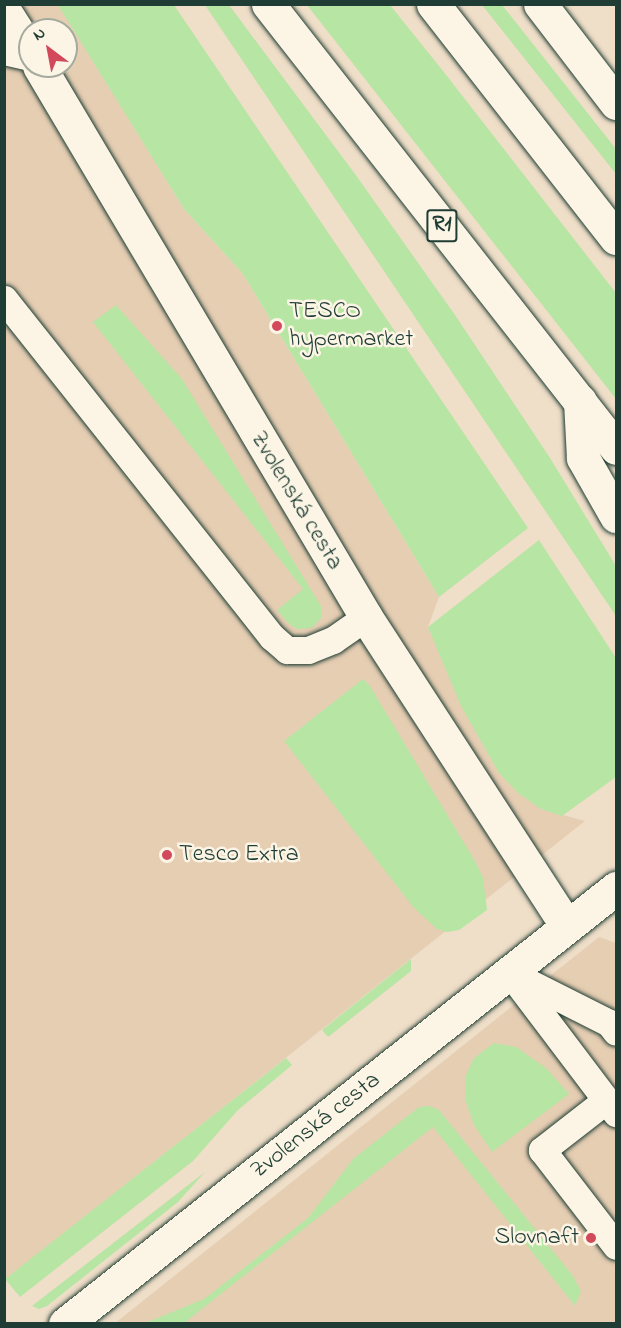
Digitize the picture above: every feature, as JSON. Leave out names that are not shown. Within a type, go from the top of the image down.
[{"type":"main road","name":"R1","points":[[268,4],[616,448]]},
{"type":"main road","points":[[433,4],[616,238]]},
{"type":"main road","points":[[540,4],[616,103]]},
{"type":"main road","points":[[4,10],[18,32]]},
{"type":"main road","name":"Zvolenská cesta","points":[[46,78],[366,617],[567,927]]},
{"type":"main road","points":[[580,401],[583,458],[616,516]]},
{"type":"main road","name":"Zvolenská cesta","points":[[65,1323],[616,888]]},
{"type":"lane","points":[[4,299],[272,637],[287,650],[308,650],[333,640],[366,617]]},
{"type":"lane","points":[[510,973],[614,1024]]},
{"type":"lane","points":[[510,973],[611,1108],[542,1150],[616,1246]]},
{"type":"shaded area","points":[[58,4],[67,18],[18,18],[18,78],[78,78],[78,37],[184,209],[243,274],[439,597],[428,627],[541,809],[585,821],[5,1280],[4,5]]},
{"type":"shaded area","points":[[599,937],[616,943],[616,1323],[114,1324]]},
{"type":"green space","points":[[58,5],[174,5],[528,528],[439,597],[243,274],[184,209],[78,37],[78,18],[66,18]]},
{"type":"green space","points":[[205,5],[229,5],[355,174],[455,315],[550,458],[616,566],[616,616]]},
{"type":"green space","points":[[307,5],[390,5],[443,71],[616,293],[616,399]]},
{"type":"green space","points":[[482,5],[502,5],[616,149],[616,174]]},
{"type":"green space","points":[[116,305],[182,379],[321,606],[321,618],[312,628],[297,629],[288,623],[277,610],[303,589],[93,322]]},
{"type":"green space","points":[[539,540],[616,658],[616,777],[562,816],[541,809],[518,793],[499,773],[461,706],[428,627]]},
{"type":"green space","points":[[363,679],[370,686],[483,878],[487,910],[459,930],[447,932],[437,929],[414,908],[284,741]]},
{"type":"green space","points":[[411,959],[411,971],[328,1037],[322,1030]]},
{"type":"green space","points":[[494,1043],[516,1047],[546,1068],[569,1094],[492,1152],[474,1125],[465,1099],[465,1077],[474,1058]]},
{"type":"green space","points":[[286,1058],[292,1065],[238,1110],[193,1161],[20,1297],[5,1279]]},
{"type":"green space","points":[[429,1106],[439,1110],[573,1276],[581,1291],[575,1306],[433,1127],[184,1323],[145,1323],[204,1299],[308,1218],[353,1159],[419,1107]]},
{"type":"green space","points":[[205,1172],[178,1202],[47,1306],[39,1309],[32,1306]]},
{"type":"place","name":"TESCO hypermarket","points":[[277,326]]},
{"type":"place","name":"Tesco Extra","points":[[167,855]]},
{"type":"place","name":"Slovnaft","points":[[591,1238]]}]
